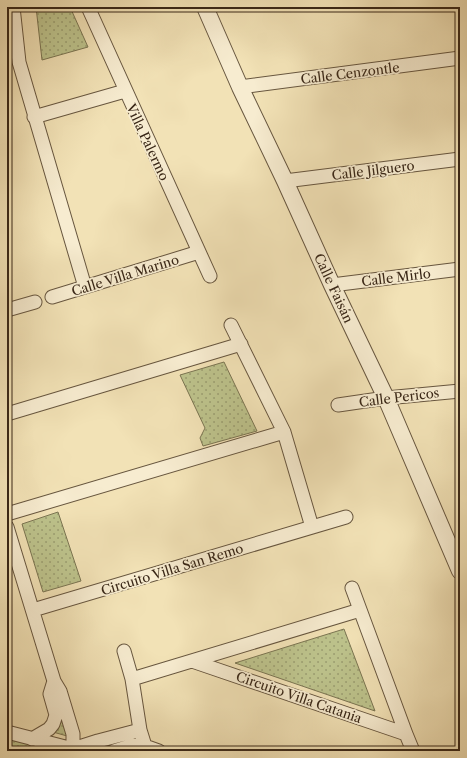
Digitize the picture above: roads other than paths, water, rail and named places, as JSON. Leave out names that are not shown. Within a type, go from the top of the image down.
[{"type":"street","points":[[13,7],[19,62],[34,117],[86,287]]},
{"type":"street","name":"Villa Palermo","points":[[88,7],[210,276]]},
{"type":"street","name":"Calle Faisán","points":[[205,7],[240,87],[386,398],[460,571]]},
{"type":"street","name":"Calle Cenzontle","points":[[240,87],[460,58]]},
{"type":"street","points":[[34,117],[125,91]]},
{"type":"street","name":"Calle Jilguero","points":[[285,181],[460,159]]},
{"type":"street","name":"Calle Villa Marino","points":[[52,297],[199,252]]},
{"type":"street","name":"Calle Mirlo","points":[[332,285],[460,269]]},
{"type":"street","points":[[7,310],[35,302]]},
{"type":"street","points":[[231,324],[284,432],[312,527]]},
{"type":"street","points":[[7,414],[240,344]]},
{"type":"street","name":"Calle Pericos","points":[[338,405],[386,398],[460,391]]},
{"type":"street","points":[[7,514],[284,432]]},
{"type":"street","name":"Circuito Villa San Remo","points":[[33,610],[346,517]]},
{"type":"street","points":[[7,527],[54,681],[60,691],[73,734],[74,750]]},
{"type":"street","points":[[352,588],[406,734],[414,751]]},
{"type":"street","points":[[132,679],[360,610]]},
{"type":"street","points":[[124,651],[132,679],[140,730],[145,746]]},
{"type":"street","name":"Circuito Villa Catania","points":[[192,661],[406,734]]},
{"type":"street","points":[[32,739],[49,729],[53,724],[56,716],[50,694],[54,681]]},
{"type":"street","points":[[7,732],[74,750],[98,741],[140,730]]},
{"type":"street","points":[[114,751],[133,745],[145,746],[159,751]]}]
